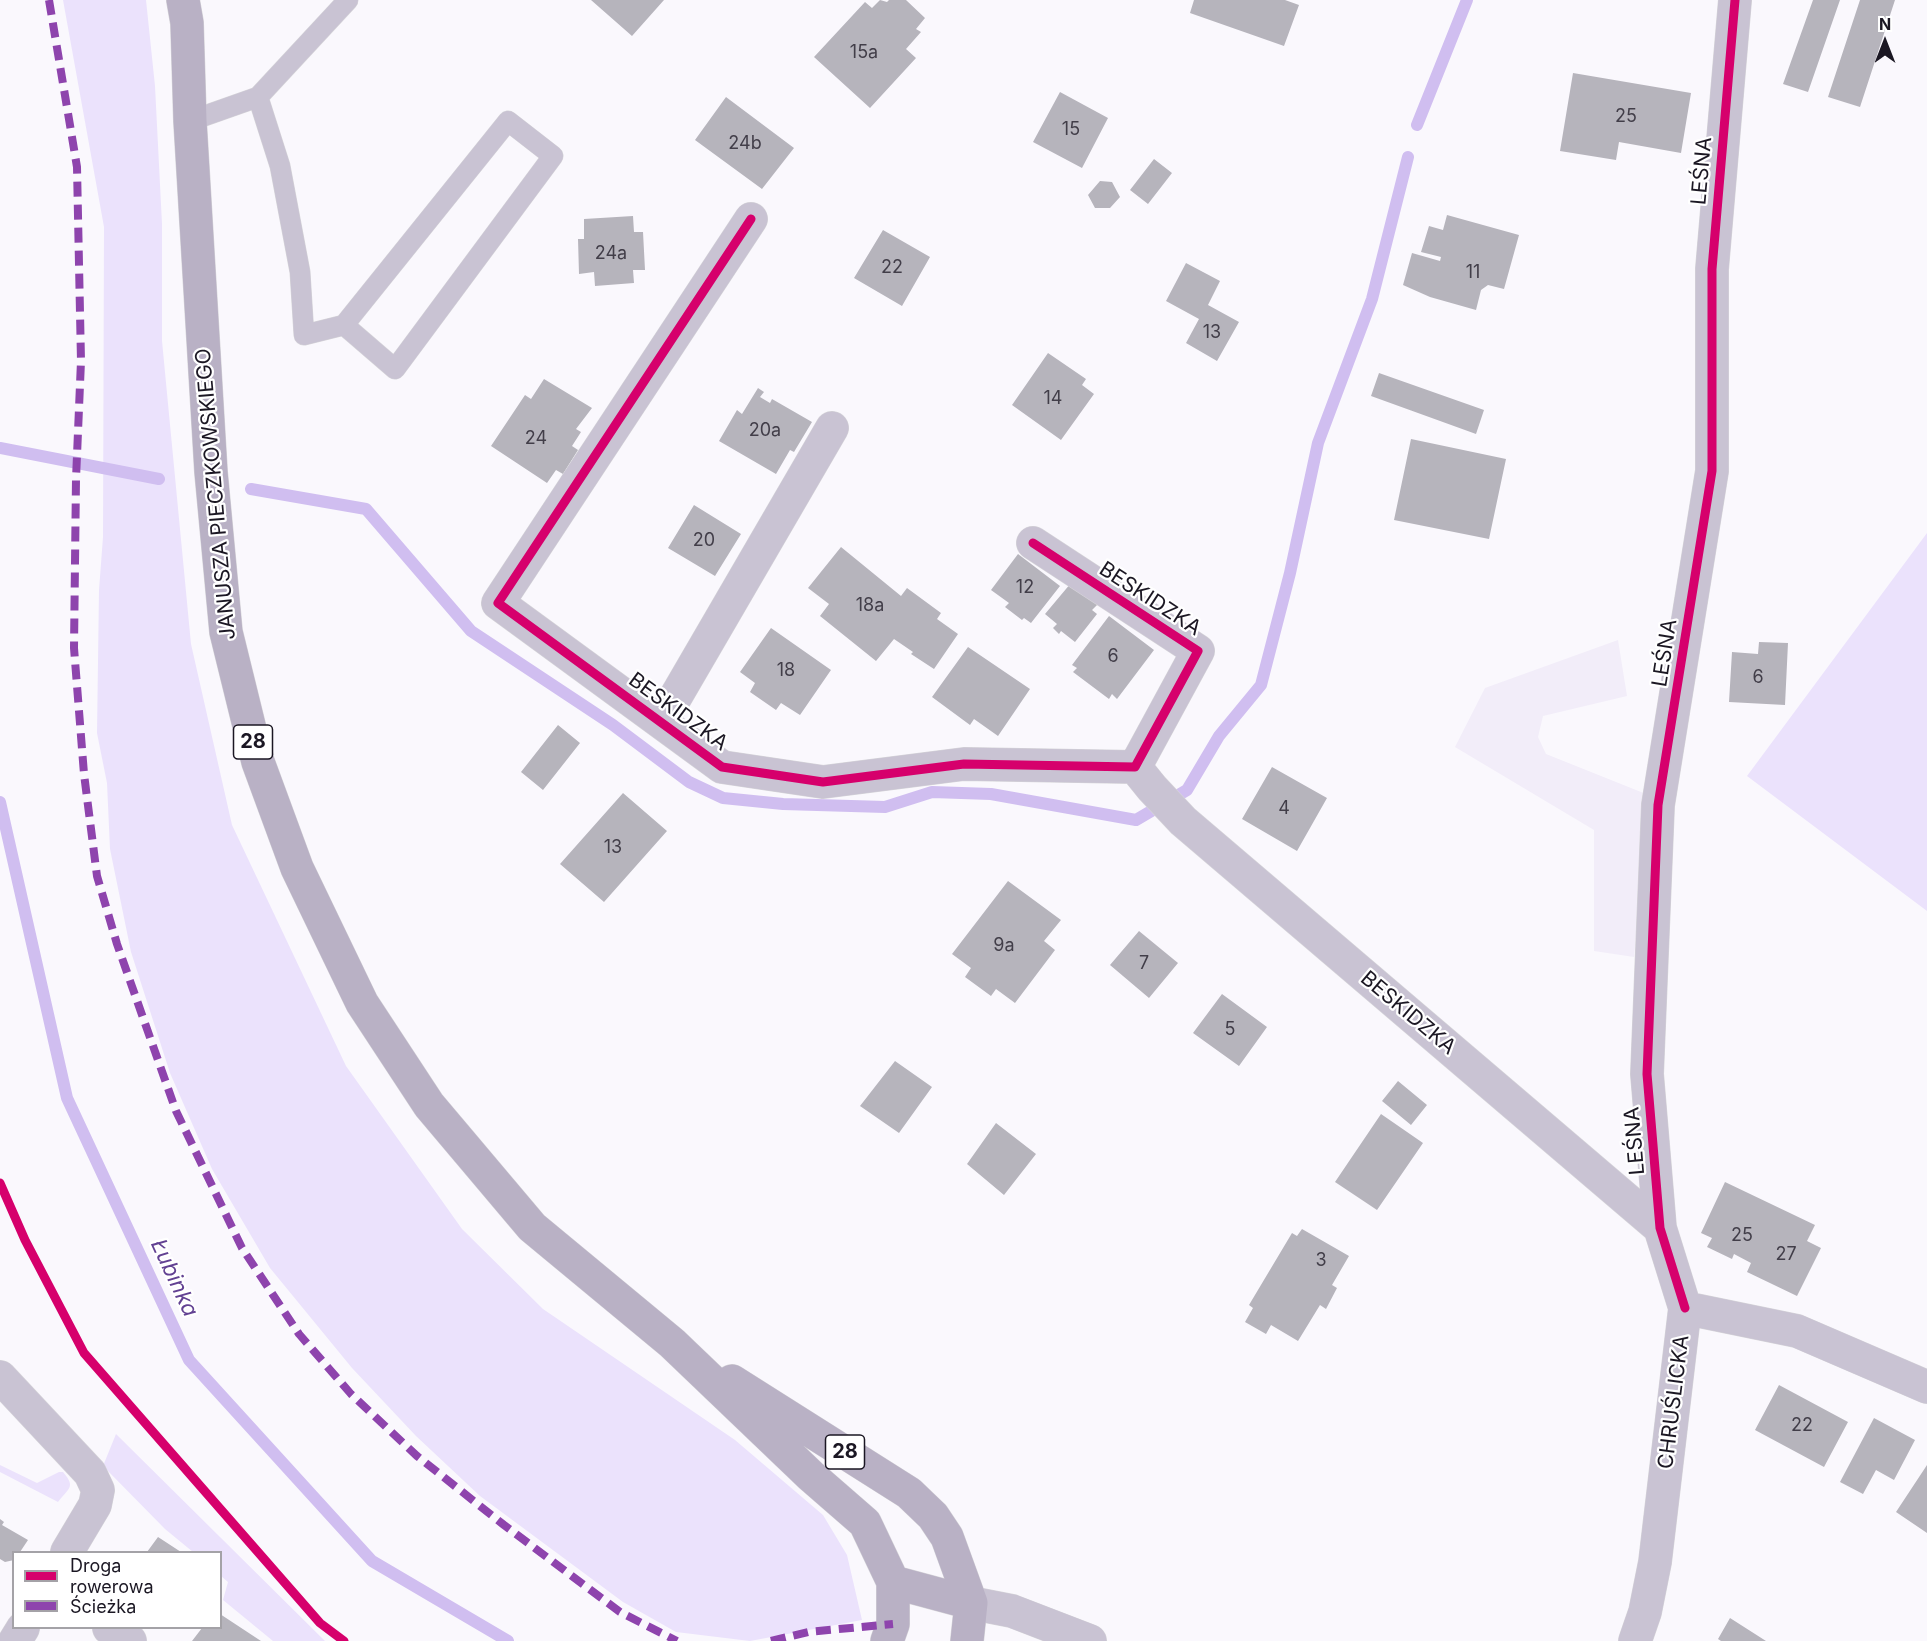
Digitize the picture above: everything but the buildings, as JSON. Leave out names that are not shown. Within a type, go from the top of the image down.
[{"type":"main road","name":"JANUSZA PIECZKOWSKIEGO","points":[[183,0],[187,22],[190,121],[211,472],[226,632],[258,762],[297,868],[362,1003],[429,1105],[532,1227],[672,1343],[811,1476],[865,1523],[893,1582]]},
{"type":"main road","name":"JANUSZA PIECZKOWSKIEGO","points":[[672,1343],[909,1493],[933,1516],[947,1537],[971,1603]]},
{"type":"main road","points":[[893,1582],[971,1603]]},
{"type":"main road","name":"28","points":[[887,1641],[893,1624],[893,1582]]},
{"type":"main road","name":"28","points":[[967,1641],[971,1603]]},
{"type":"street","name":"LEŚNA","points":[[1685,1308],[1660,1228],[1647,1074],[1658,805],[1712,471],[1712,269],[1735,0]]},
{"type":"street","name":"BESKIDZKA","points":[[751,219],[498,603],[722,766],[823,782],[964,764],[1143,778],[1183,821],[1660,1228]]},
{"type":"street","name":"BESKIDZKA","points":[[661,722],[832,428]]},
{"type":"street","name":"BESKIDZKA","points":[[1032,543],[1198,651],[1143,778]]},
{"type":"street","name":"CHRUŚLICKA","points":[[1635,1641],[1645,1612],[1655,1562],[1685,1308],[1797,1330],[1927,1388]]},
{"type":"street","points":[[0,1377],[90,1473],[98,1490],[95,1505],[68,1551]]},
{"type":"street","points":[[971,1603],[1012,1611],[1090,1641]]},
{"type":"street","points":[[111,1629],[130,1641]]},
{"type":"lane","points":[[190,121],[258,97],[348,0]]},
{"type":"lane","points":[[258,97],[280,166],[300,272],[304,335],[344,325],[508,121],[553,156],[394,369],[344,325]]},
{"type":"shaded area","points":[[63,0],[146,0],[155,86],[162,224],[162,341],[191,644],[232,825],[346,1066],[462,1229],[543,1309],[735,1440],[823,1515],[847,1555],[862,1620],[750,1641],[676,1632],[623,1602],[480,1496],[416,1436],[352,1368],[270,1268],[212,1169],[170,1073],[131,952],[110,849],[107,783],[97,733],[99,590],[103,537],[104,227]]},
{"type":"shaded area","points":[[1927,533],[1927,911],[1747,776]]},
{"type":"shaded area","points":[[1618,640],[1627,696],[1543,716],[1538,737],[1546,754],[1651,796],[1634,957],[1594,951],[1594,830],[1455,747],[1485,688]]},
{"type":"shaded area","points":[[116,1434],[325,1641],[273,1641],[223,1600],[228,1582],[222,1577],[222,1551],[192,1551],[165,1529],[103,1466]]},
{"type":"shaded area","points":[[0,1465],[37,1483],[63,1472],[70,1487],[58,1502],[0,1472]]},
{"type":"waterway","points":[[1417,125],[1467,0]]},
{"type":"waterway","points":[[251,489],[366,509],[471,631],[613,725],[689,782],[723,798],[783,804],[885,807],[932,792],[991,794],[1136,820],[1187,790],[1219,736],[1261,685],[1290,573],[1318,443],[1372,299],[1408,157]]},
{"type":"waterway","points":[[0,448],[159,479]]},
{"type":"waterway","name":"Łubinka","points":[[0,802],[67,1098],[189,1360],[372,1561],[508,1641]]},
{"type":"marked path","points":[[49,0],[77,167],[81,361],[76,479],[74,648],[84,774],[97,876],[117,944],[176,1111],[242,1248],[299,1334],[351,1394],[417,1456],[504,1525],[620,1612],[677,1641]]},
{"type":"marked path","points":[[771,1641],[808,1632],[893,1624]]},
{"type":"cycle path","points":[[1685,1308],[1660,1228],[1647,1074],[1658,805],[1712,471],[1712,269],[1735,0]]},
{"type":"cycle path","points":[[751,219],[498,603],[722,767],[823,782],[964,764],[1135,767],[1198,651],[1033,543]]},
{"type":"cycle path","points":[[0,1183],[25,1240],[84,1353],[320,1623],[344,1641]]}]
